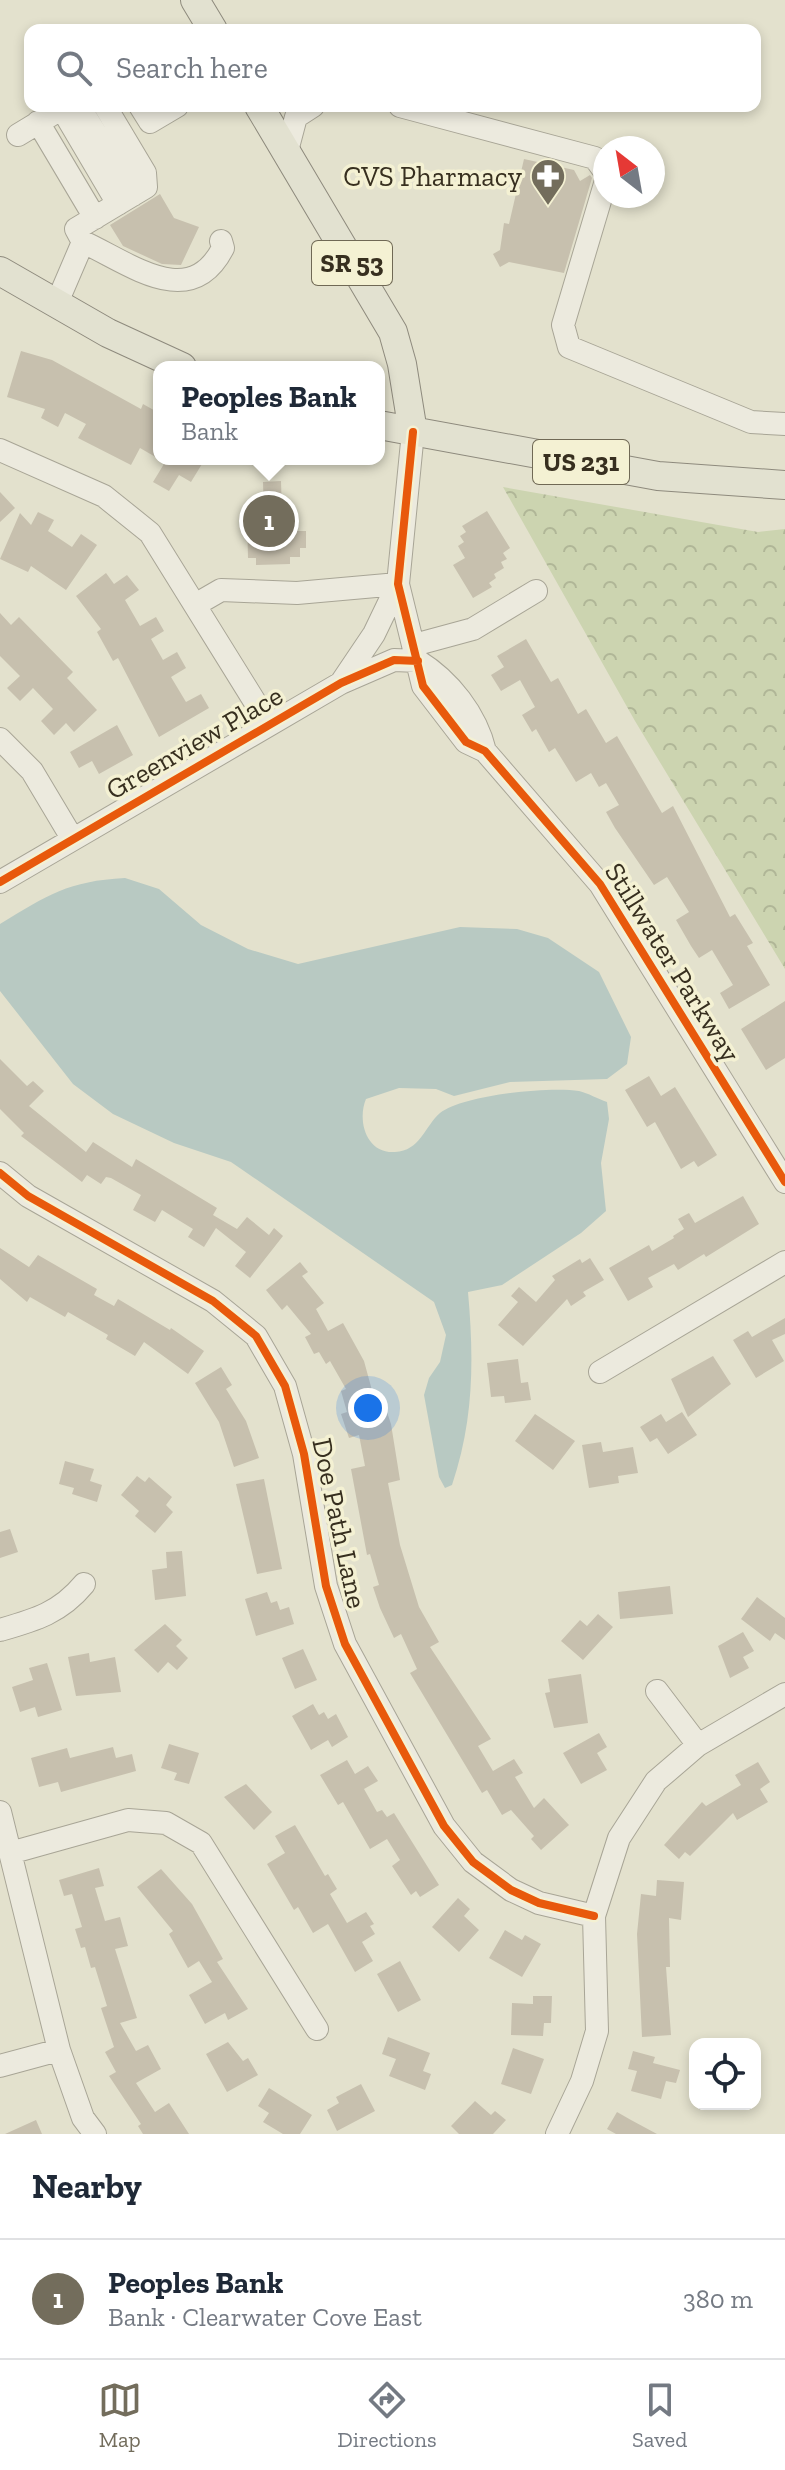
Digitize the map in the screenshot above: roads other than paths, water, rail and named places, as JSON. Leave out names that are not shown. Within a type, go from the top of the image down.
[{"type":"main road","points":[[195,0],[209,24]]},
{"type":"main road","name":"SR 53","points":[[263,112],[393,332],[402,364],[413,432]]},
{"type":"main road","points":[[0,271],[56,305],[170,361]]},
{"type":"main road","name":"US 231","points":[[385,426],[658,476],[785,485]]},
{"type":"street","points":[[18,135],[57,112]]},
{"type":"street","points":[[60,112],[109,211]]},
{"type":"street","points":[[60,112],[109,211],[173,283],[195,279],[213,268],[223,248],[221,241]]},
{"type":"street","points":[[89,112],[109,211]]},
{"type":"street","points":[[56,305],[109,211],[146,187],[145,173],[109,112]]},
{"type":"street","points":[[144,112],[150,122],[167,112]]},
{"type":"street","points":[[287,151],[296,117],[304,112]]},
{"type":"street","points":[[422,112],[593,157]]},
{"type":"street","points":[[598,208],[563,325],[569,347],[751,422],[785,424]]},
{"type":"street","points":[[413,432],[398,584],[416,653]]},
{"type":"street","points":[[0,450],[104,496],[150,533],[268,723]]},
{"type":"street","points":[[195,605],[221,590],[297,593],[398,584]]},
{"type":"street","name":"Greenview Place","points":[[341,683],[374,634],[398,584]]},
{"type":"street","name":"Greenview Place","points":[[0,882],[341,683],[473,629],[536,591]]},
{"type":"street","name":"Stillwater Parkway","points":[[416,653],[440,675],[479,727],[485,751],[541,811],[600,884],[785,1182]]},
{"type":"street","points":[[0,739],[32,771],[72,838]]},
{"type":"street","name":"Doe Path Lane","points":[[0,1173],[63,1217],[213,1301],[256,1336],[285,1386],[304,1454],[326,1586],[345,1644],[444,1826],[473,1862],[511,1890],[539,1903],[594,1916]]},
{"type":"street","points":[[600,1372],[785,1262]]},
{"type":"street","points":[[0,1630],[49,1616],[68,1603],[84,1584]]},
{"type":"street","points":[[657,1691],[698,1745]]},
{"type":"street","points":[[557,2134],[582,2081],[597,2031],[594,1916],[619,1838],[656,1781],[698,1745],[785,1694]]},
{"type":"street","points":[[0,1812],[59,2050],[83,2118],[95,2134]]},
{"type":"street","points":[[10,1853],[128,1820],[166,1823],[201,1843],[317,2029]]},
{"type":"street","points":[[0,2066],[59,2050]]},
{"type":"place","name":"CVS Pharmacy","points":[[548,207]]},
{"type":"place","name":"Peoples Bank","points":[[269,521]]}]
